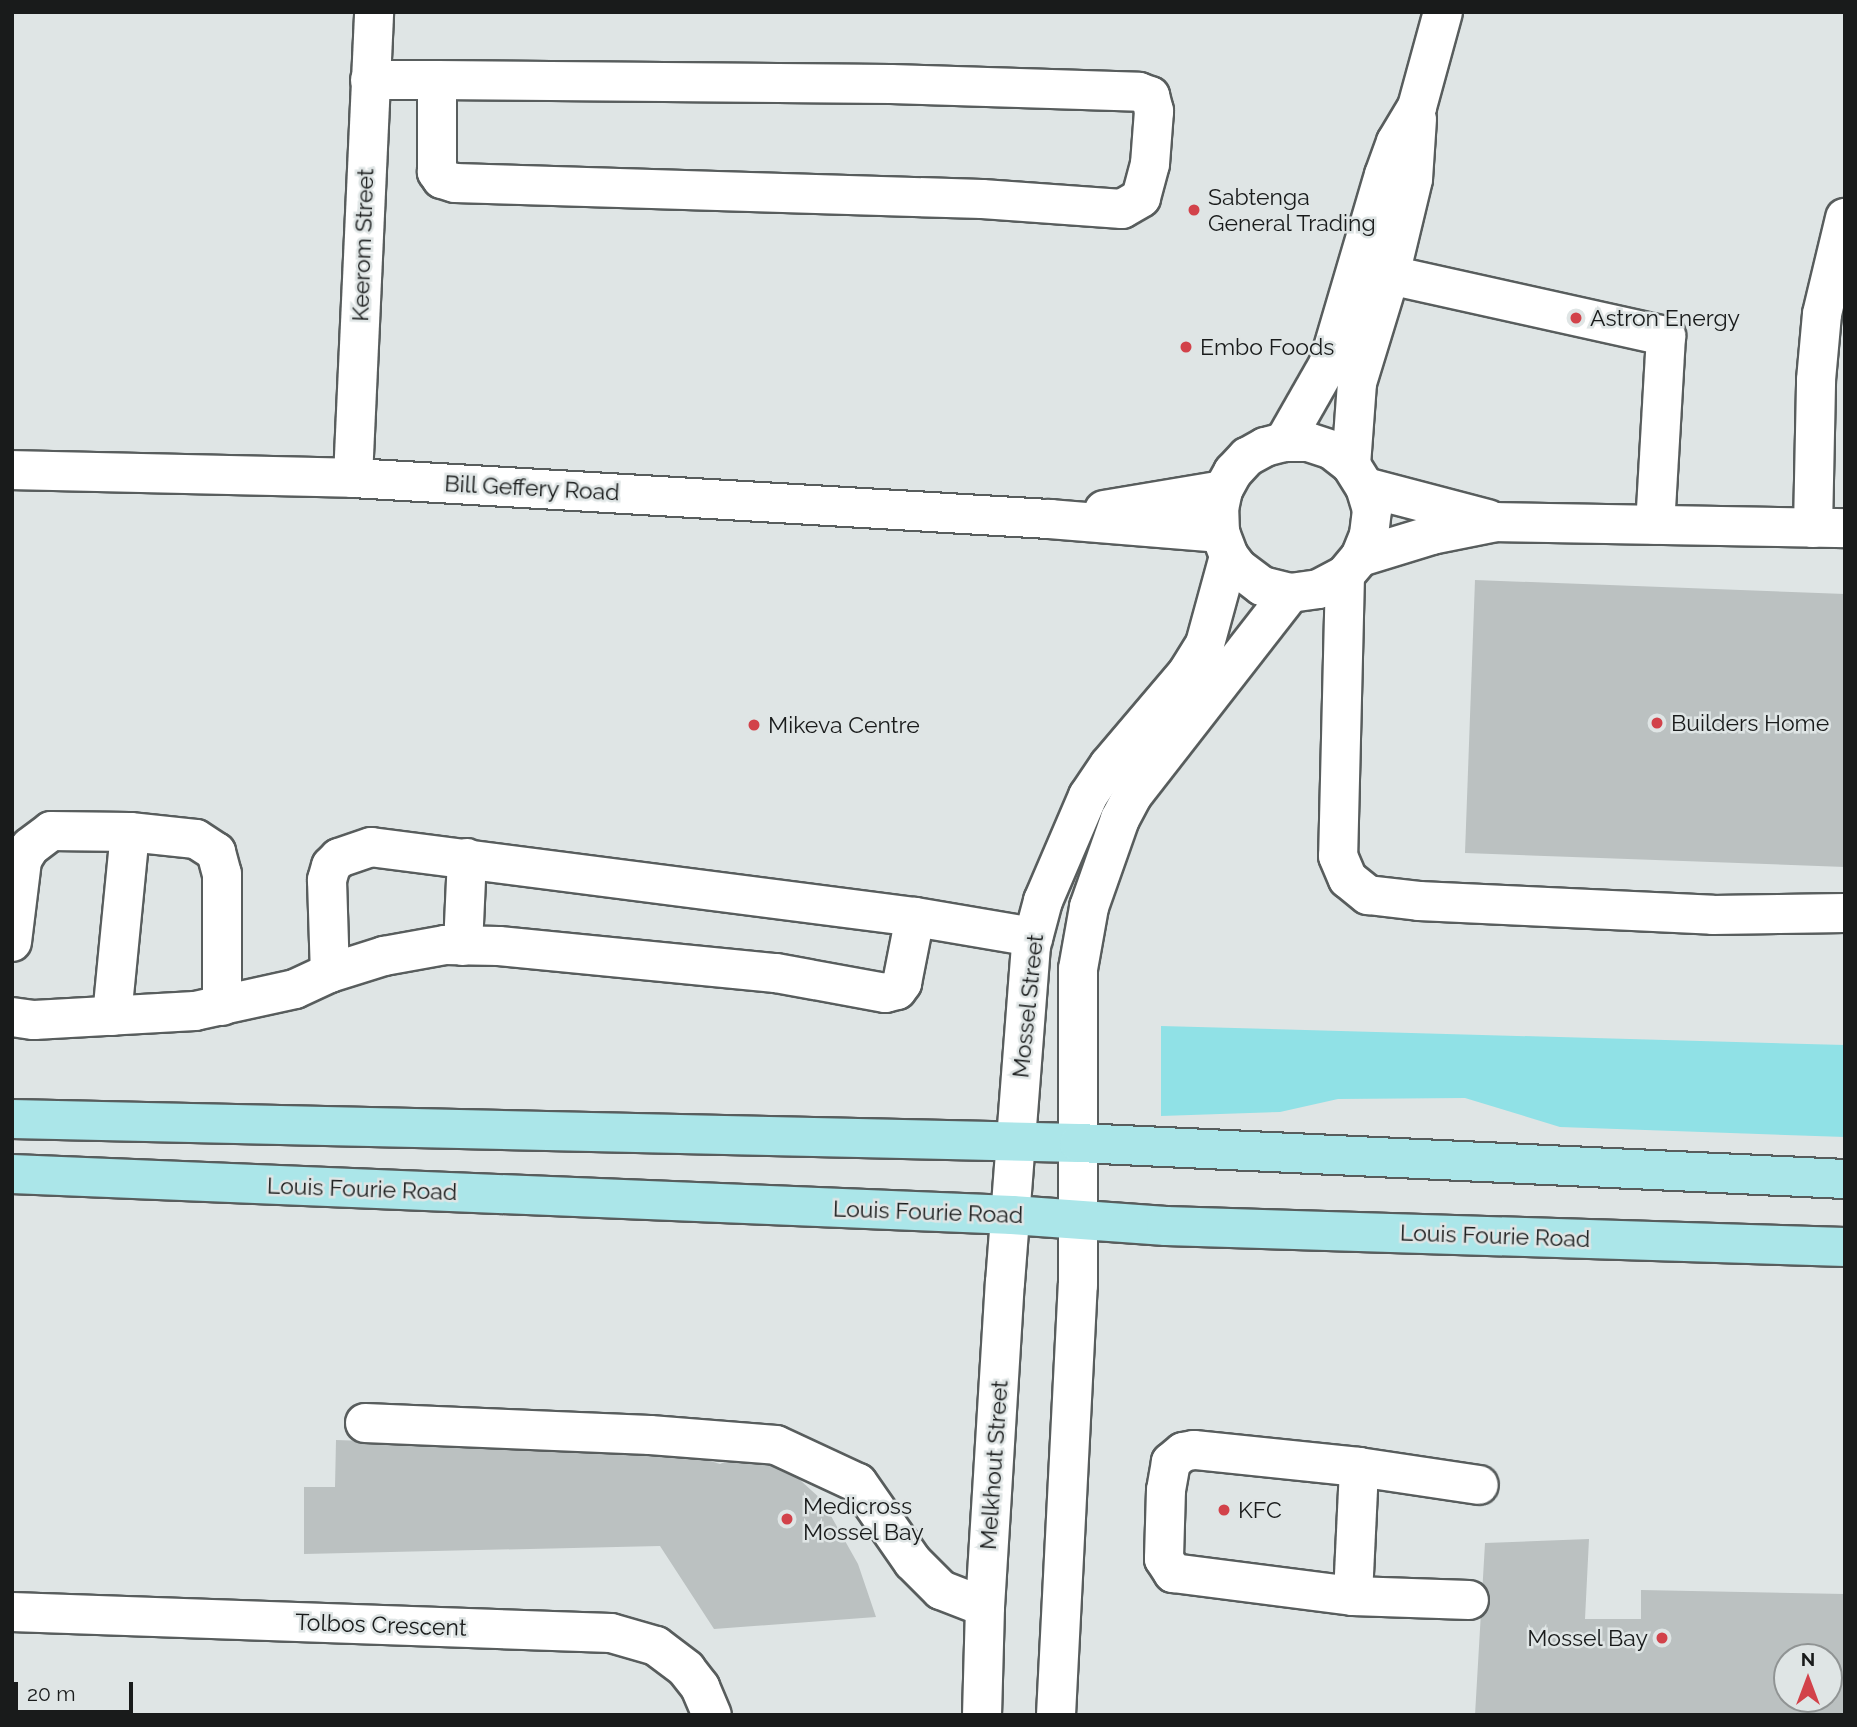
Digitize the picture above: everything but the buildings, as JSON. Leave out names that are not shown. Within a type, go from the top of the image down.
[{"type":"main road","points":[[12,1119],[1079,1143],[1845,1179]]},
{"type":"main road","name":"Louis Fourie Road","points":[[12,1174],[1012,1215],[1166,1226],[1845,1247]]},
{"type":"street","name":"Keerom Street","points":[[353,478],[374,12]]},
{"type":"street","points":[[1443,12],[1417,107],[1413,179],[1390,275],[1357,383],[1358,476],[1371,510],[1369,536],[1352,566],[1338,856],[1349,879],[1368,895],[1419,901],[1699,914],[1845,913]]},
{"type":"street","points":[[370,80],[437,80],[891,84],[1139,92],[1150,96],[1154,111],[1150,164],[1141,198],[1122,209],[982,199],[455,183],[442,179],[437,172],[437,80]]},
{"type":"street","points":[[1284,442],[1328,365],[1384,175],[1396,142],[1417,107]]},
{"type":"street","points":[[1496,522],[1358,476],[1332,450],[1308,442],[1284,442],[1265,447],[1247,457],[1233,472],[1223,490],[1219,509],[1224,545],[1238,568],[1262,586],[1290,593],[1319,589],[1352,566],[1433,535],[1496,522],[1829,528],[1816,380],[1821,327],[1845,218]]},
{"type":"street","points":[[1390,275],[1666,336],[1655,525]]},
{"type":"street","name":"Bill Geffery Road","points":[[12,470],[353,478],[1050,519],[1224,545]]},
{"type":"street","name":"Bill Geffery Road","points":[[1050,519],[1223,490]]},
{"type":"street","name":"Mossel Street","points":[[1012,1215],[1026,987],[1033,937],[1043,901],[1088,796],[1109,765],[1187,673],[1205,644],[1224,545]]},
{"type":"street","name":"Mossel Street","points":[[1078,1218],[1078,969],[1089,907],[1120,819],[1132,796],[1290,593]]},
{"type":"street","points":[[12,942],[22,860],[40,837],[51,831],[130,832],[196,839],[216,852],[222,874],[222,1006]]},
{"type":"street","points":[[112,1016],[130,832]]},
{"type":"street","points":[[330,973],[327,880],[331,866],[339,858],[371,847],[915,917],[1033,937]]},
{"type":"street","points":[[463,946],[467,858]]},
{"type":"street","points":[[12,1017],[34,1020],[195,1011],[295,989],[330,973],[384,956],[446,945],[499,946],[776,973],[885,993],[897,990],[902,983],[915,917]]},
{"type":"street","name":"Melkhout Street","points":[[982,1715],[985,1607],[1012,1215]]},
{"type":"street","points":[[1056,1715],[1078,1285],[1078,1218]]},
{"type":"street","points":[[365,1423],[650,1435],[776,1445],[858,1483],[913,1562],[941,1590],[985,1607]]},
{"type":"street","points":[[1469,1600],[1353,1596],[1173,1573],[1164,1559],[1166,1490],[1171,1461],[1183,1452],[1194,1450],[1359,1467],[1479,1485]]},
{"type":"street","points":[[1353,1596],[1359,1467]]},
{"type":"street","name":"Tolbos Crescent","points":[[12,1612],[611,1633],[656,1646],[686,1669],[700,1687],[712,1715]]},
{"type":"shaded area","points":[[1161,1026],[1845,1045],[1845,1137],[1560,1127],[1465,1098],[1338,1099],[1280,1112],[1161,1116]]},
{"type":"place","name":"Sabtenga General Trading","points":[[1194,210]]},
{"type":"place","name":"Astron Energy","points":[[1576,318]]},
{"type":"place","name":"Embo Foods","points":[[1186,347]]},
{"type":"place","name":"Builders Home","points":[[1657,723]]},
{"type":"place","name":"Mikeva Centre","points":[[754,725]]},
{"type":"place","name":"KFC","points":[[1224,1510]]},
{"type":"place","name":"Medicross Mossel Bay","points":[[787,1519]]},
{"type":"place","name":"Mossel Bay","points":[[1662,1638]]}]
